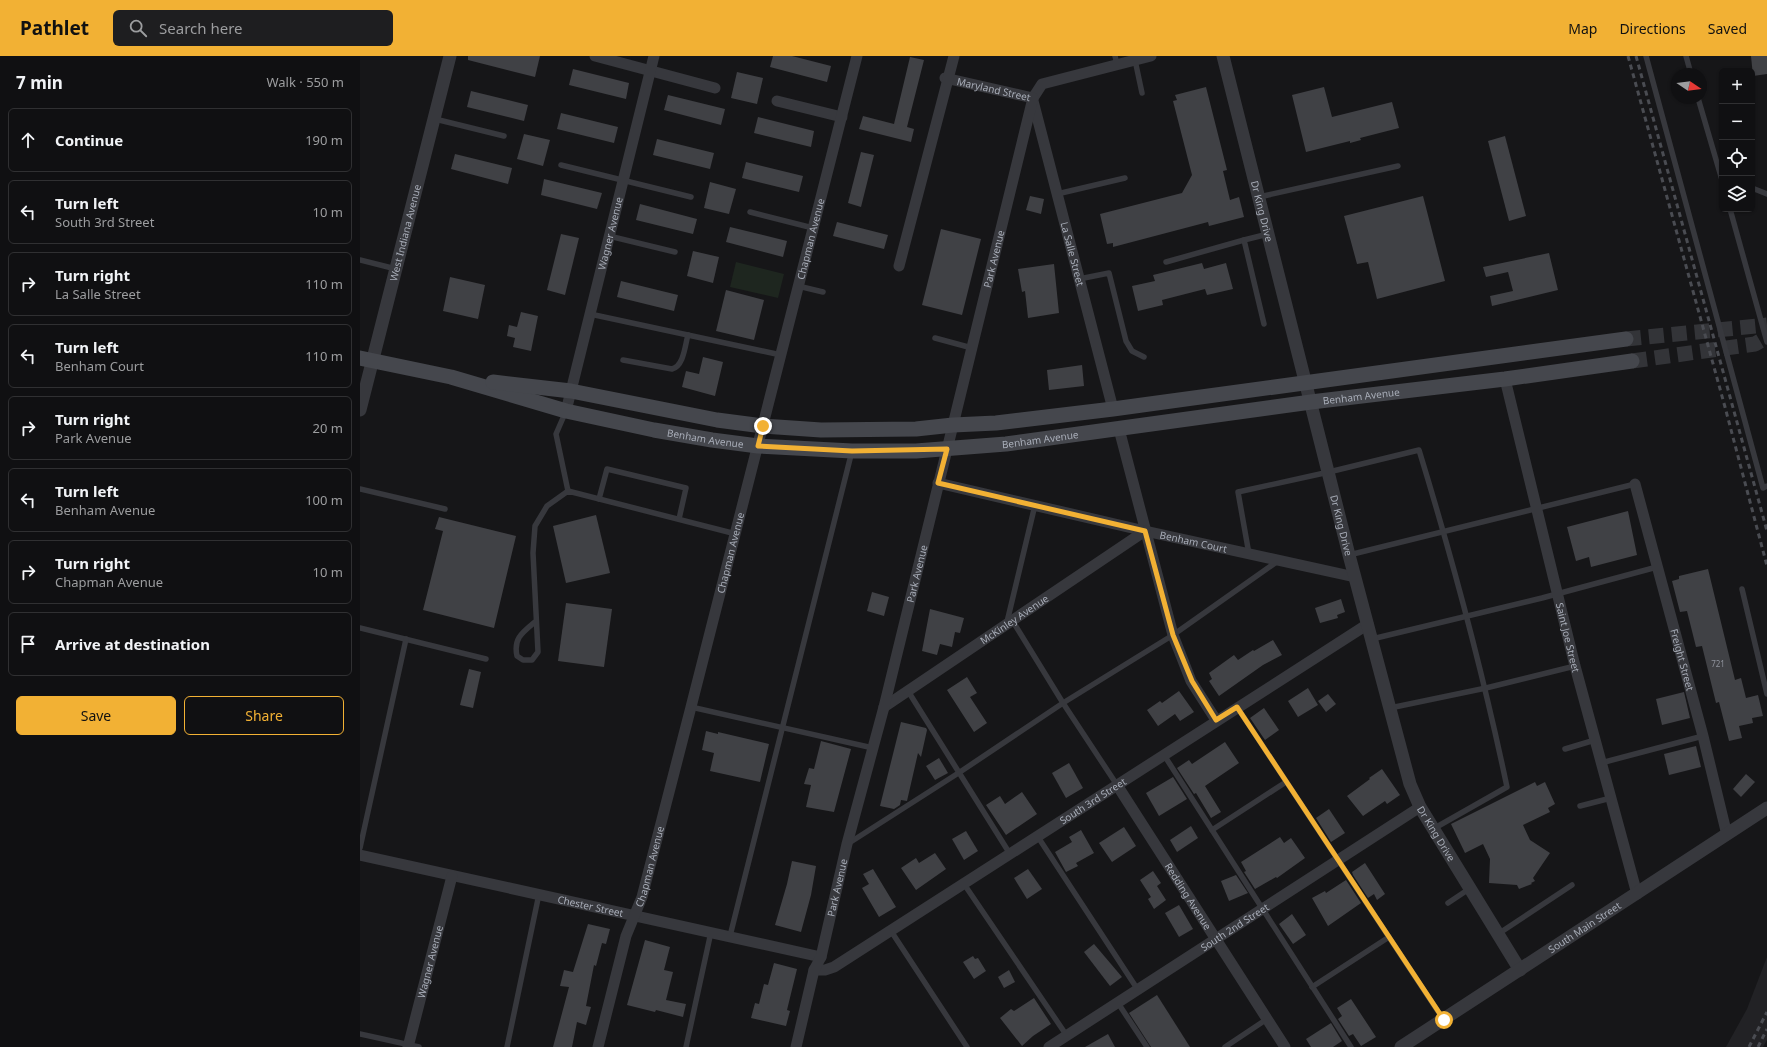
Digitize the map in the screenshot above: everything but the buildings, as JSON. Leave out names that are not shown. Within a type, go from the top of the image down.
[{"type":"main road","name":"Benham Avenue","points":[[451,378],[571,391],[681,413],[763,426],[866,430],[916,429],[953,425],[996,423],[1113,409],[1306,384],[1626,339]]},
{"type":"main road","name":"Benham Avenue","points":[[366,359],[451,378],[566,411],[654,430],[758,446],[852,451],[947,449],[1006,444],[1119,430],[1311,402],[1505,379],[1632,361]]},
{"type":"street","name":"West Indiana Avenue","points":[[360,410],[366,359],[396,269],[450,56]]},
{"type":"street","points":[[595,56],[715,88]]},
{"type":"street","name":"Wagner Avenue","points":[[566,411],[654,56]]},
{"type":"street","name":"Chapman Avenue","points":[[598,1047],[626,936],[642,897],[857,56]]},
{"type":"street","points":[[898,266],[946,78],[954,56]]},
{"type":"street","name":"Maryland Street","points":[[946,78],[1033,98],[1042,84],[1116,60],[1135,60],[1151,56]]},
{"type":"street","name":"Dr King Drive","points":[[1223,56],[1349,554],[1410,784],[1420,807],[1433,829],[1520,970]]},
{"type":"street","name":"La Salle Street","points":[[1033,98],[1113,409]]},
{"type":"street","name":"Park Avenue","points":[[796,1047],[814,970],[821,957],[847,844],[884,708],[1033,98]]},
{"type":"street","points":[[777,101],[842,117]]},
{"type":"street","name":"Saint Joe Street","points":[[1505,379],[1575,666],[1636,894]]},
{"type":"street","points":[[1119,430],[1173,635],[1192,681],[1216,720]]},
{"type":"street","name":"Benham Court","points":[[938,483],[1145,531],[1355,577]]},
{"type":"street","name":"Freight Street","points":[[1635,484],[1704,736],[1728,835]]},
{"type":"street","name":"McKinley Avenue","points":[[884,708],[1145,531]]},
{"type":"street","name":"South 3rd Street","points":[[814,970],[825,970],[834,967],[1216,720],[1368,624]]},
{"type":"street","name":"Redding Avenue","points":[[1117,785],[1285,1047]]},
{"type":"street","name":"South 2nd Street","points":[[1049,1047],[1420,807]]},
{"type":"street","name":"South Main Street","points":[[1401,1047],[1728,835],[1767,808]]},
{"type":"street","name":"Chester Street","points":[[360,855],[821,957]]},
{"type":"street","name":"Wagner Avenue","points":[[412,1046],[452,876]]},
{"type":"lane","points":[[1646,56],[1763,488],[1767,486]]},
{"type":"lane","points":[[1686,56],[1689,68]]},
{"type":"lane","points":[[1135,60],[1142,93]]},
{"type":"lane","points":[[1700,104],[1721,176]]},
{"type":"lane","points":[[434,119],[504,136]]},
{"type":"lane","points":[[561,165],[691,197]]},
{"type":"lane","points":[[1259,197],[1398,166]]},
{"type":"lane","points":[[1057,194],[1125,178]]},
{"type":"lane","points":[[1755,189],[1767,194]]},
{"type":"lane","points":[[750,212],[813,228]]},
{"type":"lane","points":[[1731,212],[1767,342]]},
{"type":"lane","points":[[1166,262],[1268,234]]},
{"type":"lane","points":[[609,236],[675,252]]},
{"type":"lane","points":[[1244,240],[1264,324]]},
{"type":"lane","points":[[360,260],[396,269]]},
{"type":"lane","points":[[1079,278],[1109,272],[1126,340],[1132,351],[1144,357]]},
{"type":"lane","points":[[798,286],[823,292]]},
{"type":"lane","points":[[590,314],[781,355]]},
{"type":"lane","points":[[623,360],[672,369],[676,368],[680,363],[688,335]]},
{"type":"lane","points":[[935,338],[972,348]]},
{"type":"lane","points":[[566,411],[556,434],[568,491]]},
{"type":"lane","points":[[1249,554],[1238,492],[1419,450],[1444,530],[1486,688],[1507,787],[1433,829]]},
{"type":"lane","points":[[730,936],[852,451]]},
{"type":"lane","points":[[599,499],[606,469],[686,488],[679,519]]},
{"type":"lane","points":[[1349,554],[1635,484]]},
{"type":"lane","points":[[360,489],[445,510]]},
{"type":"lane","points":[[568,491],[736,534]]},
{"type":"lane","points":[[536,621],[521,633],[516,648],[517,656],[523,660],[532,660],[538,652],[533,553],[535,526],[547,506],[568,491]]},
{"type":"lane","points":[[1035,506],[1010,622],[1117,785]]},
{"type":"lane","points":[[847,844],[960,772],[1063,703],[1173,635],[1279,560]]},
{"type":"lane","points":[[1372,639],[1657,567]]},
{"type":"lane","points":[[1742,589],[1767,694]]},
{"type":"lane","points":[[360,628],[486,659]]},
{"type":"lane","points":[[360,848],[406,639]]},
{"type":"lane","points":[[1390,708],[1486,688],[1575,666]]},
{"type":"lane","points":[[908,691],[1010,854]]},
{"type":"lane","points":[[691,707],[873,748]]},
{"type":"lane","points":[[1237,707],[1444,1020]]},
{"type":"lane","points":[[1601,763],[1704,736]]},
{"type":"lane","points":[[1565,749],[1595,740]]},
{"type":"lane","points":[[1164,755],[1351,1047]]},
{"type":"lane","points":[[1212,830],[1286,782]]},
{"type":"lane","points":[[1580,806],[1611,798]]},
{"type":"lane","points":[[1038,836],[1138,990]]},
{"type":"lane","points":[[964,884],[1066,1036]]},
{"type":"lane","points":[[1498,934],[1572,885]]},
{"type":"lane","points":[[1448,903],[1470,889]]},
{"type":"lane","points":[[506,1047],[539,894]]},
{"type":"lane","points":[[891,931],[967,1047]]},
{"type":"lane","points":[[686,1047],[711,932]]},
{"type":"lane","points":[[1312,987],[1389,937]]},
{"type":"lane","points":[[1118,1003],[1147,1047]]},
{"type":"lane","points":[[1225,1047],[1267,1019]]},
{"type":"lane","points":[[360,1034],[412,1046]]},
{"type":"shaded area","points":[[736,262],[784,274],[778,298],[730,287]]},
{"type":"shaded area","points":[[1767,957],[1767,1040],[1763,1047],[1726,1047],[1747,1009]]},
{"type":"tunnel","points":[[1626,339],[1767,325]]},
{"type":"tunnel","points":[[1632,361],[1755,344],[1767,337]]},
{"type":"railway","points":[[1628,56],[1725,407],[1767,566]]},
{"type":"railway","points":[[1636,56],[1767,531]]},
{"type":"railway","points":[[1749,1047],[1767,1012]]},
{"type":"railway","points":[[1758,1047],[1767,1029]]},
{"type":"route","points":[[763,426],[758,446],[852,451],[916,451],[947,449],[938,483],[1145,531],[1173,635],[1192,681],[1216,720],[1237,707],[1444,1020]]}]
